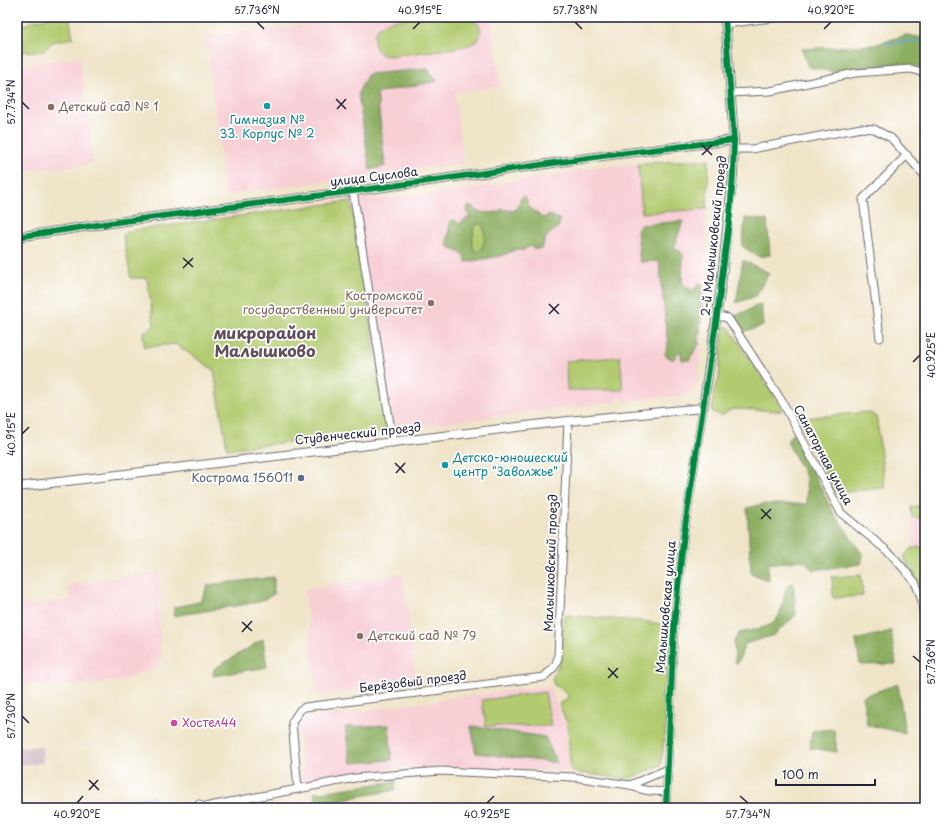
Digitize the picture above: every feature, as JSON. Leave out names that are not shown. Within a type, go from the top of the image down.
[{"type":"street","points":[[725,21],[779,17]]},
{"type":"street","name":"2-й Малышковский проезд","points":[[703,408],[730,214],[734,149],[725,21]]},
{"type":"street","points":[[730,93],[770,91],[855,73],[911,69],[925,74]]},
{"type":"street","points":[[734,149],[752,149],[861,128],[874,129],[891,138],[925,176]]},
{"type":"street","name":"улица Суслова","points":[[17,237],[602,156],[734,140]]},
{"type":"street","points":[[880,338],[863,198],[907,155]]},
{"type":"street","points":[[353,191],[393,443]]},
{"type":"street","name":"Санаторная улица","points":[[717,316],[728,318],[783,403],[841,513],[890,554],[915,582],[921,597],[925,621]]},
{"type":"street","name":"Студенческий проезд","points":[[17,487],[568,422],[703,408]]},
{"type":"street","name":"Малышковская улица","points":[[666,808],[665,792],[674,624],[684,532],[703,408]]},
{"type":"street","name":"Малышковский проезд","points":[[544,677],[555,666],[558,658],[568,422]]},
{"type":"street","name":"Берёзовый проезд","points":[[298,789],[292,722],[300,710],[305,707],[544,677]]},
{"type":"street","points":[[630,785],[666,770]]},
{"type":"street","points":[[199,804],[204,807],[355,778],[440,772],[573,777],[630,785],[637,788],[665,792]]},
{"type":"shaded area","points":[[378,17],[491,17],[500,86],[454,93],[464,163],[225,195],[206,36]]},
{"type":"shaded area","name":"Детский сад № 1","points":[[80,57],[93,164],[17,172],[17,66]]},
{"type":"shaded area","name":"Костромской государственный университет","points":[[709,157],[701,349],[697,384],[692,392],[686,395],[624,401],[624,398],[617,399],[617,402],[394,429],[381,345],[225,368],[163,322],[151,227],[358,198],[392,198],[455,191],[597,167]]},
{"type":"shaded area","points":[[925,505],[925,603],[913,537],[911,507]]},
{"type":"shaded area","points":[[158,572],[162,597],[157,602],[162,659],[158,666],[121,681],[53,687],[33,685],[17,688],[17,606],[70,600],[69,585]]},
{"type":"shaded area","name":"Детский сад № 79","points":[[403,574],[416,683],[318,695],[304,589]]},
{"type":"shaded area","points":[[542,686],[550,687],[566,726],[568,771],[441,766],[354,774],[304,784],[298,724],[301,719]]},
{"type":"shaded area","points":[[42,746],[43,763],[17,765],[17,748]]},
{"type":"shaded area","points":[[154,795],[155,808],[78,808],[78,806]]},
{"type":"green space","points":[[48,17],[69,17],[73,38],[52,42],[44,51],[17,52],[17,29],[36,20]]},
{"type":"green space","points":[[423,17],[473,17],[480,27],[479,36],[474,43],[468,45],[433,51],[389,56],[383,55],[376,48],[374,38],[376,32],[383,24],[397,20]]},
{"type":"green space","points":[[906,35],[925,38],[925,69],[904,63],[834,72],[808,67],[802,49],[874,45]]},
{"type":"green space","points":[[428,69],[437,81],[377,93],[385,166],[370,170],[358,93],[368,74]]},
{"type":"green space","points":[[709,159],[707,209],[642,213],[638,164]]},
{"type":"green space","points":[[524,196],[527,200],[527,205],[542,218],[550,215],[560,220],[559,226],[546,237],[541,249],[534,249],[530,246],[522,251],[517,249],[501,256],[466,262],[461,253],[447,245],[450,222],[453,219],[459,224],[470,216],[467,211],[468,206],[474,207],[476,211],[486,213],[499,212],[501,209],[513,211],[519,205],[520,199]],"holes":[[[479,224],[484,227],[484,244],[478,252],[474,250],[472,244],[474,226]]]},
{"type":"green space","points":[[351,201],[388,431],[315,440],[314,438],[309,438],[309,440],[227,449],[214,370],[175,344],[144,347],[143,331],[148,331],[154,326],[147,278],[131,278],[123,236],[127,231]]},
{"type":"green space","points":[[745,218],[767,220],[770,255],[759,257],[742,246]]},
{"type":"green space","points":[[683,221],[674,247],[683,254],[682,282],[685,286],[693,291],[699,283],[703,285],[699,344],[689,360],[682,360],[680,350],[673,360],[665,355],[668,345],[659,261],[640,262],[637,230],[641,225]]},
{"type":"green space","points":[[479,224],[484,226],[485,237],[483,247],[479,252],[474,250],[472,232],[474,226]]},
{"type":"green space","points":[[743,260],[769,273],[756,296],[736,303]]},
{"type":"green space","points":[[761,304],[763,326],[742,332],[731,318]]},
{"type":"green space","points":[[728,326],[782,408],[781,411],[732,409],[721,416],[712,411],[714,390],[719,379],[723,327]]},
{"type":"green space","points":[[620,357],[623,390],[567,390],[566,361]]},
{"type":"green space","points":[[868,412],[875,416],[877,420],[885,488],[835,493],[799,422],[804,418]]},
{"type":"green space","points":[[793,432],[833,512],[863,555],[861,564],[814,570],[803,560],[768,564],[769,581],[751,573],[747,508],[764,504],[807,504],[806,477],[787,442]]},
{"type":"green space","points":[[925,505],[925,524],[923,524],[922,518],[912,517],[911,507]]},
{"type":"green space","points":[[921,547],[925,549],[923,582],[918,583],[905,559],[905,555],[912,548]]},
{"type":"green space","points":[[861,575],[863,596],[833,598],[832,577]]},
{"type":"green space","points":[[274,577],[274,594],[259,602],[174,616],[174,607],[200,602],[208,585]]},
{"type":"green space","points":[[793,582],[796,615],[774,635],[745,644],[738,663],[735,662],[734,641],[739,633],[763,628],[775,622],[781,609],[787,586]]},
{"type":"green space","points":[[567,615],[650,622],[670,626],[665,734],[661,765],[628,779],[572,772],[570,766],[568,725],[559,704],[567,699],[568,695],[561,688],[554,685],[552,679],[561,660],[563,618]]},
{"type":"green space","points":[[891,631],[896,664],[860,665],[856,640]]},
{"type":"green space","points":[[263,639],[267,667],[213,676],[214,669]]},
{"type":"green space","points":[[898,684],[905,733],[867,725],[863,696]]},
{"type":"green space","points":[[545,692],[551,726],[486,726],[482,700]]},
{"type":"green space","points":[[389,725],[392,760],[351,763],[345,727]]},
{"type":"green space","points":[[471,726],[545,737],[557,763],[476,753]]},
{"type":"green space","points":[[834,729],[837,752],[810,748],[812,731]]},
{"type":"green space","points":[[396,781],[395,790],[316,804],[314,793]]},
{"type":"waterway","points":[[885,44],[911,41],[925,42]]},
{"type":"cycle path","points":[[666,808],[674,624],[684,533],[717,316],[730,214],[733,174],[734,140],[725,17]]},
{"type":"cycle path","points":[[17,237],[602,156],[734,140]]},
{"type":"place","name":"Гимназия № 33. Корпус № 2","points":[[267,106]]},
{"type":"place","name":"Детский сад № 1","points":[[51,107]]},
{"type":"place","name":"Костромской государственный университет","points":[[431,303]]},
{"type":"place","name":"Детско-юношеский центр \"Заволжье\"","points":[[445,465]]},
{"type":"place","name":"Кострома 156011","points":[[301,478]]},
{"type":"place","name":"Детский сад № 79","points":[[360,636]]},
{"type":"place","name":"Хостел44","points":[[174,723]]},
{"type":"district","name":"микрорайон Малышково","points":[[265,342]]}]
